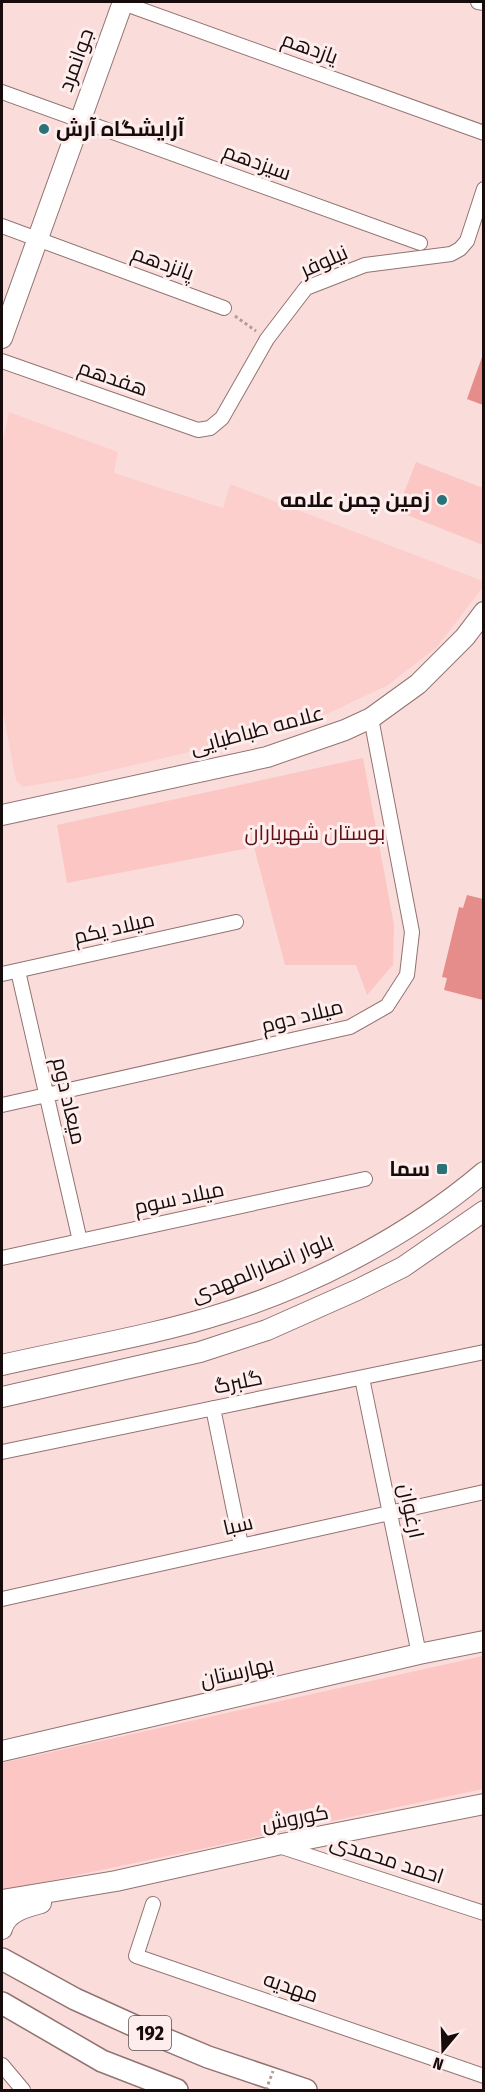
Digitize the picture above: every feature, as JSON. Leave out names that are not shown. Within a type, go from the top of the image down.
[{"type":"main road","name":"192","points":[[2,1959],[75,1999],[148,2032],[207,2057],[306,2091]]},
{"type":"main road","name":"192","points":[[2,2003],[102,2061],[177,2091]]},
{"type":"street","name":"جوانمرد","points":[[2,338],[122,2]]},
{"type":"street","name":"یازدهم","points":[[122,2],[483,133]]},
{"type":"street","points":[[478,2],[483,3]]},
{"type":"street","name":"سیزدهم","points":[[2,92],[420,243]]},
{"type":"street","name":"نیلوفر","points":[[210,428],[222,418],[267,339],[306,288],[365,265],[451,254],[460,249],[467,241],[483,189]]},
{"type":"street","name":"پانزدهم","points":[[2,226],[224,308]]},
{"type":"street","name":"هفدهم","points":[[2,361],[198,430],[210,428]]},
{"type":"street","name":"علامه طباطبایی","points":[[2,813],[267,757],[345,730],[371,718],[418,684],[465,637],[483,612]]},
{"type":"street","name":"میلاد دوم","points":[[2,1104],[350,1028],[387,1006],[407,975],[412,932],[371,718]]},
{"type":"street","name":"میلاد یکم","points":[[2,974],[236,922]]},
{"type":"street","name":"میعاد دوم","points":[[18,971],[80,1241]]},
{"type":"street","name":"بلوار انصارالمهدی","points":[[2,1365],[225,1313],[291,1287],[333,1269],[403,1230],[465,1188],[483,1172]]},
{"type":"street","name":"میلاد سوم","points":[[2,1258],[365,1179]]},
{"type":"street","points":[[2,1397],[200,1352],[267,1330],[403,1267],[483,1210]]},
{"type":"street","name":"گلبرگ","points":[[2,1452],[483,1352]]},
{"type":"street","name":"ارغوان","points":[[362,1378],[419,1654]]},
{"type":"street","points":[[213,1408],[241,1545]]},
{"type":"street","name":"سبا","points":[[2,1599],[483,1492]]},
{"type":"street","name":"بهارستان","points":[[2,1751],[483,1641]]},
{"type":"street","name":"کوروش","points":[[116,1881],[277,1845],[483,1804]]},
{"type":"street","name":"احمد محمدی","points":[[277,1845],[483,1913]]},
{"type":"street","points":[[2,1900],[116,1881]]},
{"type":"street","points":[[2,1929],[3,1923],[14,1912],[116,1881]]},
{"type":"street","name":"مهدیه","points":[[153,1904],[136,1956],[483,2076]]},
{"type":"street","points":[[2,2065],[23,2091]]},
{"type":"path","points":[[224,308],[267,339]]},
{"type":"path","points":[[266,2091],[273,2071]]},
{"type":"shaded area","points":[[9,412],[118,452],[114,473],[223,508],[230,484],[483,581],[483,587],[437,647],[388,685],[302,726],[78,778],[22,787],[16,780],[2,708],[2,446]]},
{"type":"green space","name":"زمین چمن علامه","points":[[416,462],[483,488],[483,545],[397,511]]},
{"type":"green space","name":"بوستان شهریاران","points":[[363,758],[394,925],[393,965],[367,995],[356,965],[285,965],[254,847],[67,883],[57,825]]},
{"type":"green space","points":[[483,1656],[483,1789],[2,1891],[2,1763]]},
{"type":"building","points":[[483,358],[483,405],[467,399]]},
{"type":"building","points":[[467,895],[483,899],[483,1000],[444,990],[447,978],[442,977],[459,907],[463,908]]},
{"type":"place","name":"آرایشگاه آرش","points":[[44,129]]},
{"type":"place","name":"زمین چمن علامه","points":[[442,500]]},
{"type":"place","name":"سما","points":[[442,1169]]}]
